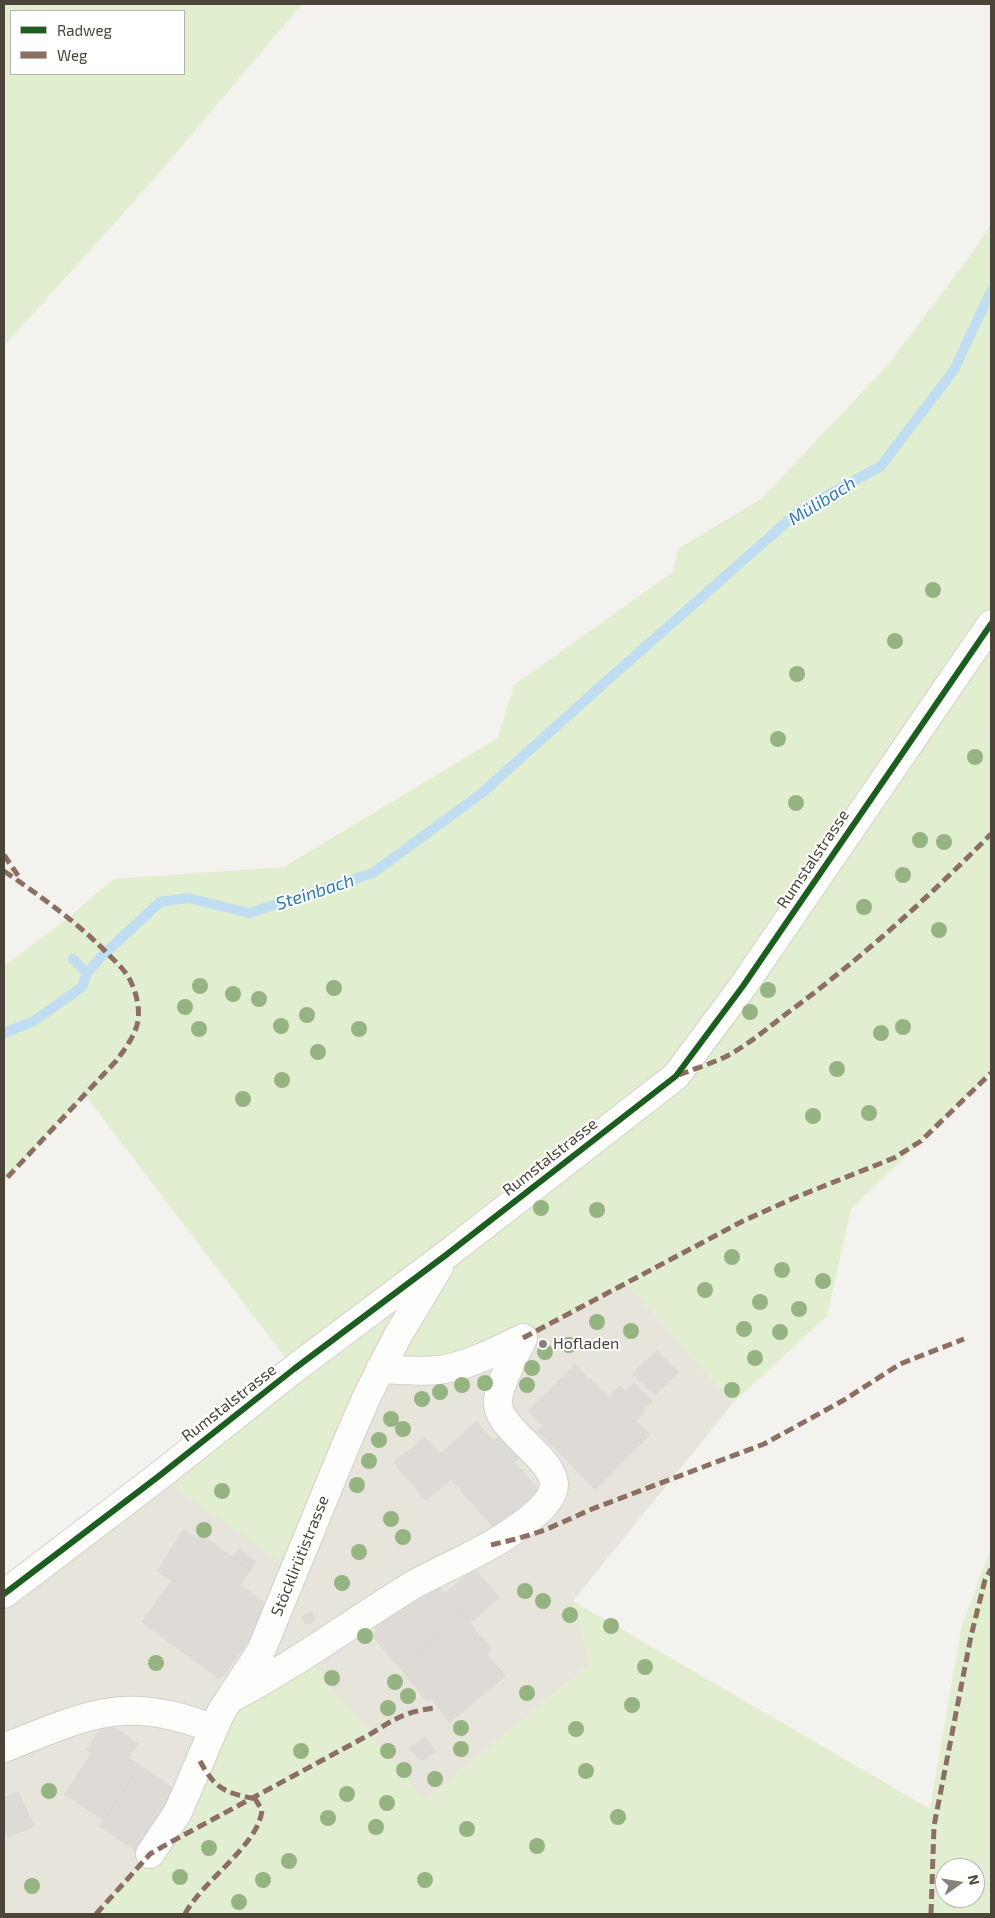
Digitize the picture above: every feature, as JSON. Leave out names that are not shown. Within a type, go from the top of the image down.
[{"type":"street","name":"Rumstalstrasse","points":[[4,1594],[676,1076],[743,986],[991,624]]},
{"type":"street","name":"Stöcklirütistrasse","points":[[150,1854],[178,1812],[213,1729],[261,1651],[347,1442],[380,1369],[397,1336],[446,1255]]},
{"type":"street","points":[[230,1699],[283,1670],[415,1584],[502,1539],[546,1504],[553,1491],[554,1483],[550,1470],[502,1417],[497,1405],[500,1388],[523,1338],[485,1356],[451,1368],[426,1371],[380,1369]]},
{"type":"street","points":[[4,1748],[80,1718],[114,1711],[135,1710],[167,1714],[213,1729]]},
{"type":"shaded area","points":[[627,1283],[733,1403],[573,1601],[590,1664],[425,1800],[150,1854],[96,1914],[4,1914],[4,1594],[159,1476],[380,1369],[535,1332]]},
{"type":"green space","points":[[4,4],[302,4],[154,179],[4,346]]},
{"type":"green space","points":[[991,224],[991,1073],[851,1209],[827,1316],[733,1403],[627,1283],[492,1353],[380,1369],[294,1571],[159,1476],[294,1369],[85,1095],[4,1181],[4,966],[68,918],[113,879],[284,867],[498,738],[514,685],[673,572],[678,549],[761,499],[887,366],[973,252]]},
{"type":"green space","points":[[991,1547],[991,1914],[96,1914],[150,1854],[213,1729],[305,1656],[425,1800],[589,1665],[573,1601],[930,1809],[961,1629]]},
{"type":"building","points":[[544,1338],[549,1344],[541,1350],[536,1344]]},
{"type":"building","points":[[657,1351],[678,1372],[654,1395],[633,1374]]},
{"type":"building","points":[[575,1365],[609,1397],[620,1386],[625,1392],[634,1383],[652,1401],[643,1409],[645,1412],[636,1421],[650,1435],[595,1489],[538,1431],[543,1426],[528,1411]]},
{"type":"building","points":[[477,1422],[493,1441],[503,1433],[525,1452],[514,1462],[542,1494],[498,1532],[451,1479],[426,1500],[394,1463],[425,1437],[440,1454]]},
{"type":"building","points":[[184,1530],[197,1539],[201,1535],[250,1570],[240,1585],[267,1605],[262,1622],[220,1679],[142,1622],[172,1581],[158,1571]]},
{"type":"building","points":[[239,1549],[256,1562],[250,1570],[233,1558]]},
{"type":"building","points":[[475,1569],[499,1598],[470,1623],[446,1593]]},
{"type":"building","points":[[436,1582],[463,1615],[400,1668],[372,1635],[378,1630],[373,1626],[405,1599],[410,1605]]},
{"type":"building","points":[[311,1612],[316,1619],[307,1625],[302,1617]]},
{"type":"building","points":[[463,1615],[491,1649],[486,1653],[505,1676],[450,1722],[430,1698],[427,1701],[400,1668]]},
{"type":"building","points":[[106,1722],[138,1744],[128,1758],[140,1766],[104,1820],[65,1794],[92,1753],[87,1750]]},
{"type":"building","points":[[425,1738],[435,1751],[420,1761],[410,1748]]},
{"type":"building","points":[[140,1766],[177,1791],[136,1851],[100,1826]]},
{"type":"building","points":[[18,1792],[34,1826],[8,1837],[4,1827],[4,1798]]},
{"type":"waterway","name":"Steinbach","points":[[4,1033],[34,1021],[82,987],[87,973],[100,958],[160,902],[188,898],[250,913],[373,873],[482,793],[799,511],[881,466],[954,370],[991,291]]},
{"type":"waterway","points":[[73,959],[87,973]]},
{"type":"marked path","points":[[679,1075],[719,1060],[734,1052],[846,968],[896,925],[991,834]]},
{"type":"marked path","points":[[4,855],[21,880]]},
{"type":"marked path","points":[[4,871],[71,920],[96,942],[128,976],[138,1005],[137,1027],[116,1061],[4,1181]]},
{"type":"marked path","points":[[523,1338],[743,1221],[794,1198],[894,1158],[921,1141],[991,1073]]},
{"type":"marked path","points":[[491,1545],[545,1530],[592,1509],[764,1444],[844,1400],[900,1364],[964,1339]]},
{"type":"marked path","points":[[931,1914],[934,1826],[971,1636],[985,1580],[991,1569]]},
{"type":"marked path","points":[[96,1914],[150,1854],[392,1721],[416,1711],[436,1708]]},
{"type":"marked path","points":[[200,1761],[215,1783],[234,1794],[252,1798]]},
{"type":"marked path","points":[[185,1914],[193,1901],[241,1850],[259,1823],[262,1810],[254,1797]]},
{"type":"cycle path","points":[[4,1594],[676,1076],[743,986],[991,624]]},
{"type":"place","name":"Hofladen","points":[[543,1344]]},
{"type":"water label","name":"Mülibach","points":[[822,501]]}]
